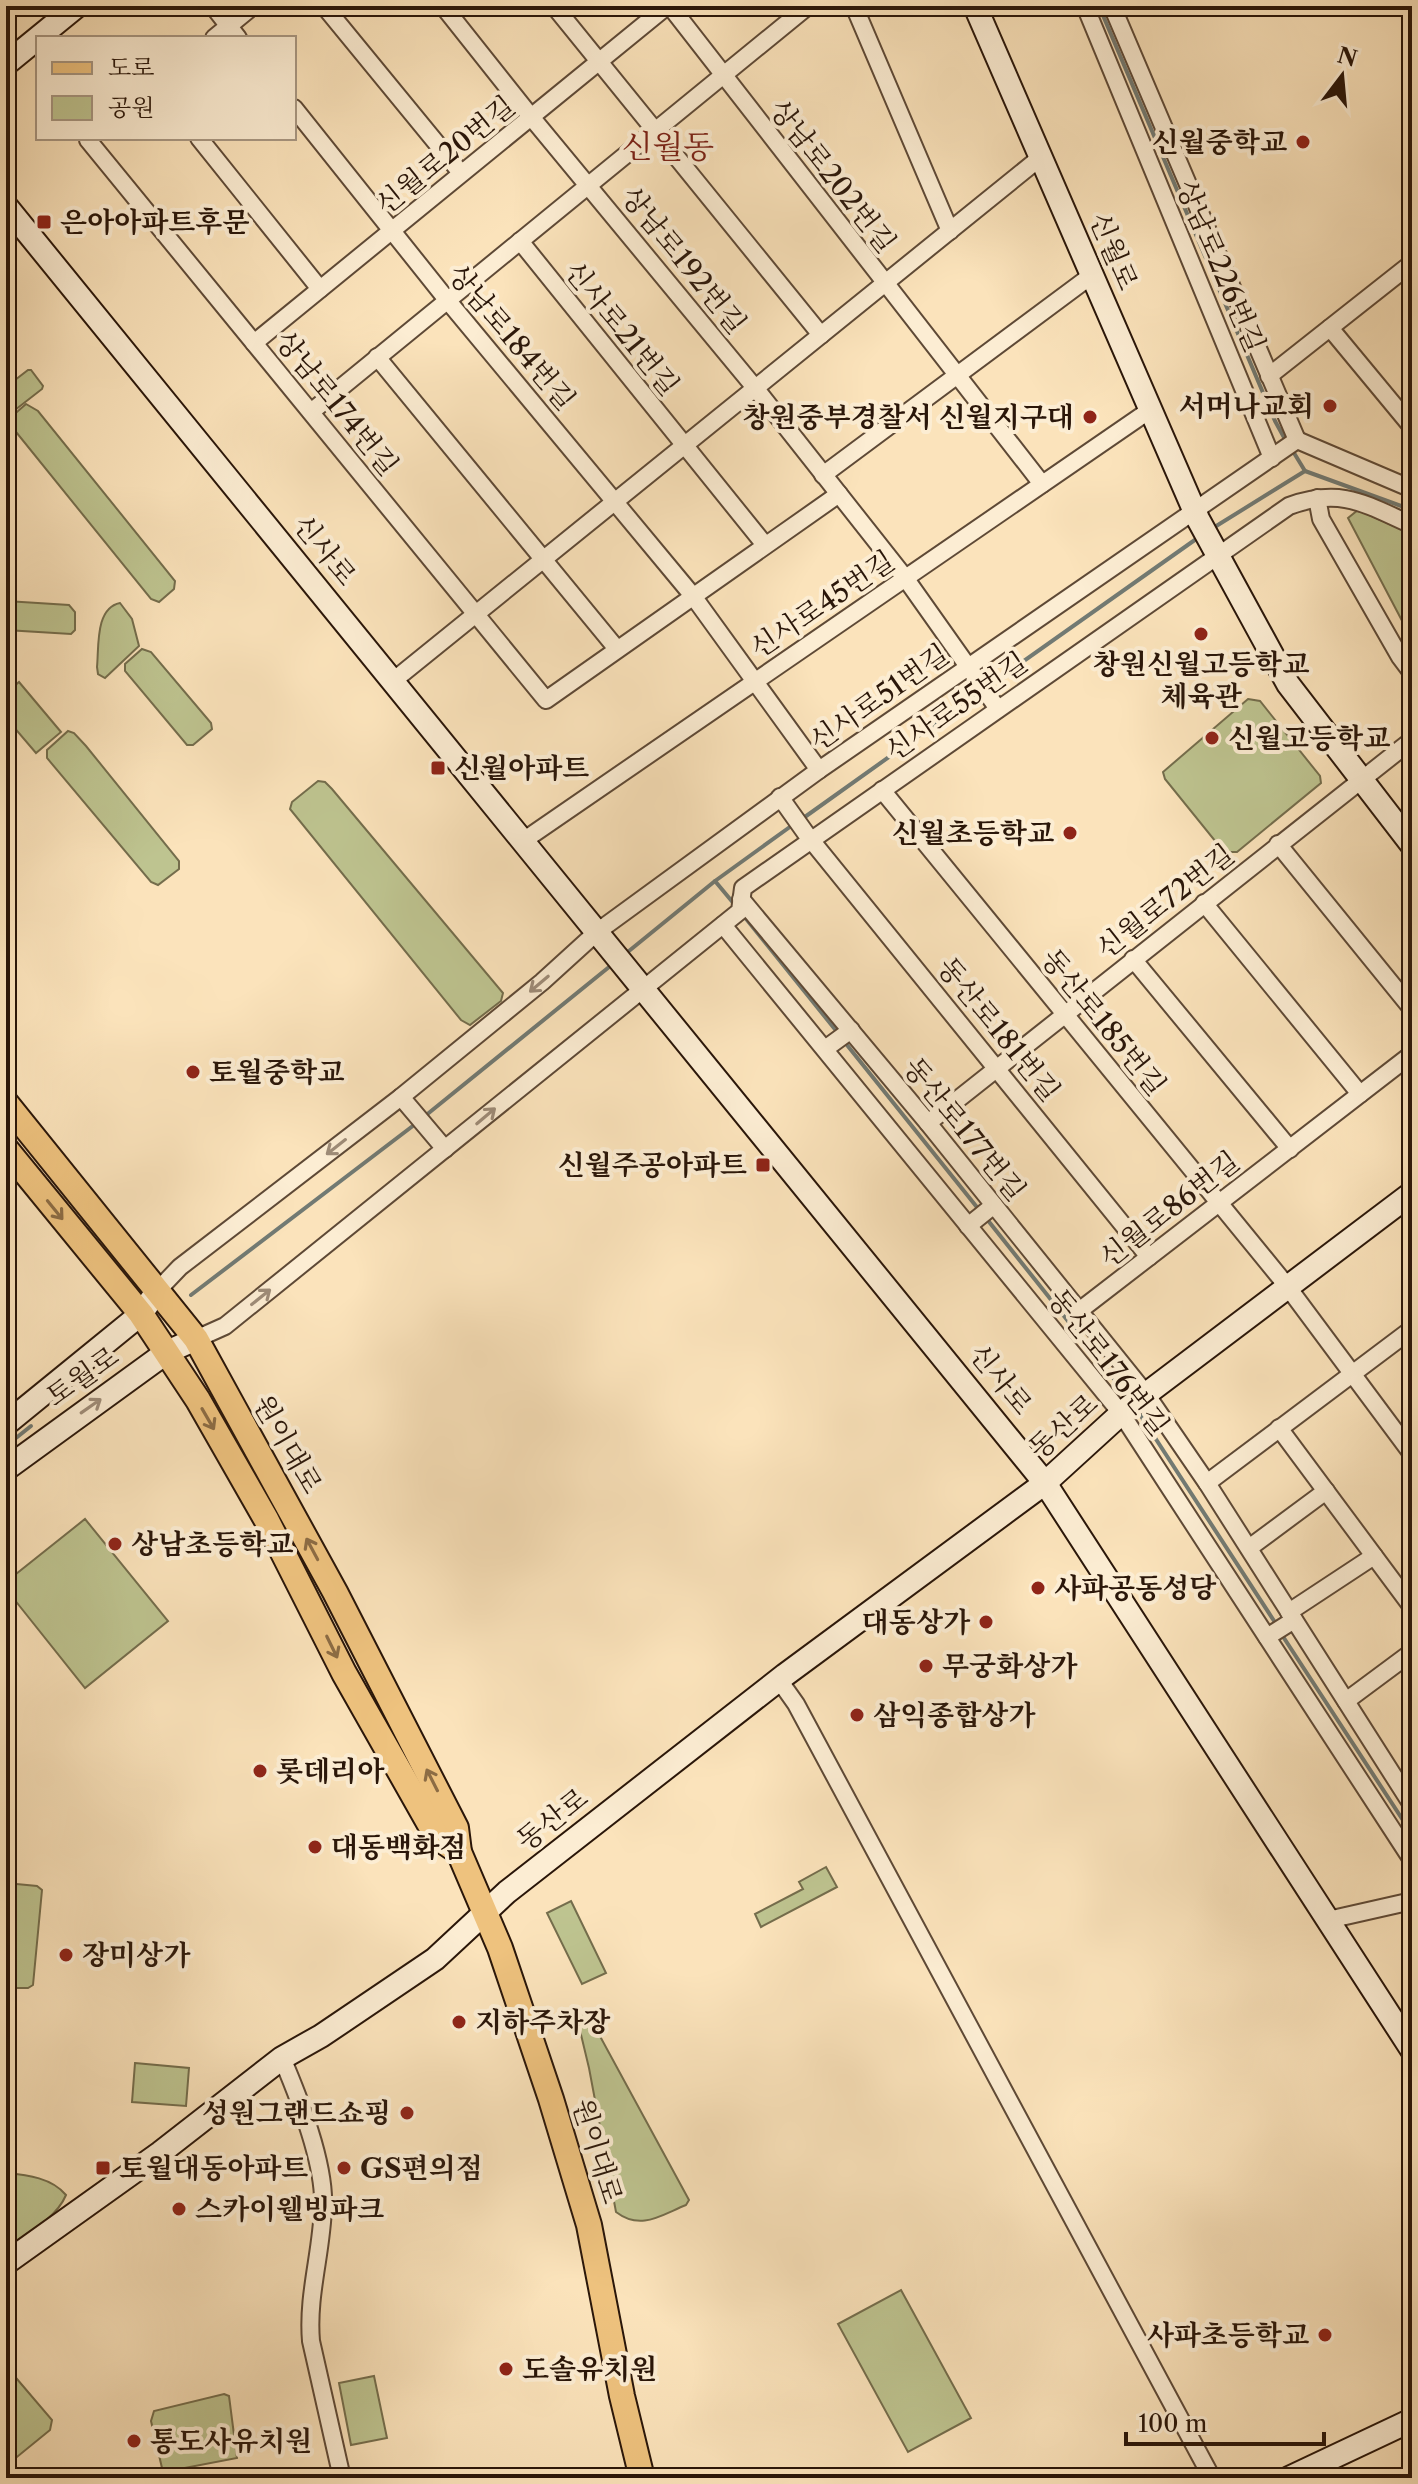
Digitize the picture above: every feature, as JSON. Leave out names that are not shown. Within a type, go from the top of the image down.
[{"type":"main road","points":[[40,36],[77,6]]},
{"type":"main road","name":"신월로","points":[[975,6],[1196,515],[1218,553]]},
{"type":"main road","points":[[6,64],[36,39]]},
{"type":"main road","name":"신사로","points":[[6,206],[1045,1483],[1412,2050]]},
{"type":"main road","points":[[1218,553],[1288,684],[1412,845]]},
{"type":"main road","name":"원이대로","points":[[6,1103],[196,1339],[296,1518],[456,1828],[459,1852],[485,1912],[551,2099],[589,2225],[622,2396],[642,2478]]},
{"type":"main road","name":"원이대로","points":[[6,1149],[141,1314],[167,1352],[266,1519],[344,1673],[437,1837],[459,1852]]},
{"type":"main road","name":"동산로","points":[[6,2263],[160,2153],[282,2058],[321,2036],[435,1959],[507,1892],[779,1680],[1045,1483],[1133,1404],[1412,1193]]},
{"type":"main road","name":"토월로","points":[[12,1420],[141,1314],[158,1290]]},
{"type":"main road","name":"토월로","points":[[6,1469],[167,1352],[196,1339]]},
{"type":"main road","points":[[12,1420],[32,1413],[43,1421],[44,1434],[36,1445]]},
{"type":"main road","points":[[1289,2478],[1412,2420]]},
{"type":"street","points":[[213,6],[234,32],[253,6]]},
{"type":"street","points":[[324,6],[461,173]]},
{"type":"street","name":"상남로192번길","points":[[443,6],[839,494],[906,579],[996,707]]},
{"type":"street","points":[[554,6],[821,335]]},
{"type":"street","name":"신월로20번길","points":[[254,343],[669,6]]},
{"type":"street","name":"상남로202번길","points":[[669,6],[1042,484]]},
{"type":"street","points":[[311,412],[808,6]]},
{"type":"street","points":[[854,6],[950,231]]},
{"type":"street","name":"상남로226번길","points":[[1085,6],[1287,447]]},
{"type":"street","points":[[1112,6],[1269,376],[1287,447],[1412,489]]},
{"type":"street","name":"상남로184번길","points":[[296,111],[448,301],[693,596],[819,770]]},
{"type":"street","name":"상남로174번길","points":[[91,140],[546,700],[617,649]]},
{"type":"street","points":[[201,140],[320,289]]},
{"type":"street","points":[[393,681],[1041,157]]},
{"type":"street","name":"신사로21번길","points":[[520,241],[765,545]]},
{"type":"street","points":[[1269,376],[1409,272]]},
{"type":"street","points":[[823,475],[1092,275]]},
{"type":"street","points":[[1330,328],[1412,427]]},
{"type":"street","points":[[377,357],[617,649],[839,494]]},
{"type":"street","name":"신사로45번길","points":[[523,841],[1150,410]]},
{"type":"street","name":"신사로51번길","points":[[158,1290],[180,1267],[401,1097],[542,982],[597,932],[783,800],[819,770],[1196,515],[1287,447]]},
{"type":"street","points":[[1412,525],[1350,499],[1317,498],[1321,519],[1406,652],[1412,673]]},
{"type":"street","name":"신사로55번길","points":[[196,1339],[225,1326],[445,1149],[638,982],[733,914],[743,888],[810,837],[882,790],[1218,553],[1289,506],[1317,498]]},
{"type":"street","name":"신월로72번길","points":[[928,1123],[1412,740]]},
{"type":"street","name":"동산로185번길","points":[[882,790],[1287,1286],[1412,1454]]},
{"type":"street","name":"동산로181번길","points":[[783,800],[1149,1257]]},
{"type":"street","points":[[1278,844],[1412,1009]]},
{"type":"street","points":[[1204,903],[1360,1094]]},
{"type":"street","name":"동산로177번길","points":[[733,914],[849,1031],[928,1123],[991,1207],[1079,1311],[1133,1404]]},
{"type":"street","name":"동산로176번길","points":[[733,914],[827,1048],[970,1224],[1133,1404],[1269,1636],[1412,1860]]},
{"type":"street","points":[[1133,959],[1290,1149]]},
{"type":"street","points":[[827,1048],[849,1031]]},
{"type":"street","name":"신월로86번길","points":[[1079,1311],[1412,1054]]},
{"type":"street","points":[[401,1097],[445,1149]]},
{"type":"street","points":[[970,1224],[991,1207]]},
{"type":"street","points":[[1207,1483],[1412,1329]]},
{"type":"street","points":[[1133,1404],[1207,1483],[1410,1799]]},
{"type":"street","points":[[1279,1428],[1412,1607]]},
{"type":"street","points":[[1249,1548],[1326,1491]]},
{"type":"street","points":[[1269,1636],[1374,1556]]},
{"type":"street","points":[[1346,1701],[1412,1652]]},
{"type":"street","points":[[779,1680],[796,1704],[1212,2478]]},
{"type":"street","points":[[1328,1920],[1412,1901]]},
{"type":"street","points":[[282,2058],[303,2107],[322,2190],[323,2206],[309,2324],[342,2478]]},
{"type":"green space","points":[[28,370],[43,386],[42,389],[6,417],[6,387]]},
{"type":"green space","points":[[26,404],[38,411],[175,581],[174,589],[159,602],[151,599],[12,427],[10,418]]},
{"type":"green space","points":[[1358,510],[1412,534],[1412,632],[1409,634],[1348,518]]},
{"type":"green space","points":[[6,601],[69,605],[75,612],[75,630],[71,634],[6,630]]},
{"type":"green space","points":[[120,603],[132,619],[139,646],[105,678],[98,674],[97,667],[100,629],[106,612]]},
{"type":"green space","points":[[142,649],[151,652],[211,723],[212,729],[193,745],[187,745],[125,671],[125,664]]},
{"type":"green space","points":[[19,682],[61,732],[36,753],[6,718],[6,693]]},
{"type":"green space","points":[[1248,699],[1260,701],[1320,776],[1321,783],[1237,852],[1224,852],[1165,779],[1163,772]]},
{"type":"green space","points":[[68,731],[86,746],[179,861],[179,869],[158,885],[151,882],[47,758],[47,750]]},
{"type":"green space","points":[[318,781],[325,782],[332,789],[503,993],[501,1001],[470,1025],[461,1020],[290,809],[292,802]]},
{"type":"green space","points":[[85,1519],[168,1621],[85,1688],[6,1589],[6,1582]]},
{"type":"green space","points":[[826,1867],[837,1887],[761,1927],[755,1914],[803,1889],[799,1882]]},
{"type":"green space","points":[[6,1883],[37,1886],[42,1890],[33,1985],[28,1988],[6,1988]]},
{"type":"green space","points":[[571,1901],[606,1973],[582,1984],[547,1913]]},
{"type":"green space","points":[[581,2013],[589,2016],[689,2200],[686,2205],[643,2221],[625,2218],[616,2212],[577,2018]]},
{"type":"green space","points":[[135,2063],[189,2068],[186,2106],[132,2102]]},
{"type":"green space","points":[[6,2173],[47,2181],[66,2195],[48,2218],[6,2248],[8,2212]]},
{"type":"green space","points":[[901,2290],[971,2418],[908,2452],[838,2324]]},
{"type":"green space","points":[[11,2372],[52,2420],[50,2430],[12,2461],[6,2455],[6,2373]]},
{"type":"green space","points":[[374,2376],[387,2438],[351,2445],[339,2383]]},
{"type":"green space","points":[[224,2394],[229,2396],[237,2458],[169,2471],[162,2468],[151,2421],[154,2411]]},
{"type":"waterway","points":[[1099,6],[1286,441]]},
{"type":"waterway","points":[[1291,448],[1305,471]]},
{"type":"waterway","points":[[1213,528],[1305,471],[1412,510]]},
{"type":"waterway","points":[[987,687],[1199,537]]},
{"type":"waterway","points":[[802,819],[980,692]]},
{"type":"waterway","points":[[624,955],[715,881],[794,824]]},
{"type":"waterway","points":[[715,881],[735,905]]},
{"type":"waterway","points":[[743,915],[838,1033]]},
{"type":"waterway","points":[[425,1116],[614,963]]},
{"type":"waterway","points":[[843,1040],[980,1211]]},
{"type":"waterway","points":[[191,1295],[418,1122]]},
{"type":"waterway","points":[[986,1218],[1130,1399]]},
{"type":"waterway","points":[[1137,1410],[1278,1627]]},
{"type":"waterway","points":[[6,1446],[31,1426]]},
{"type":"waterway","points":[[1282,1635],[1412,1834]]},
{"type":"place","name":"신월중학교","points":[[1303,142]]},
{"type":"place","name":"은아아파트후문","points":[[44,222]]},
{"type":"place","name":"서머나교회","points":[[1330,406]]},
{"type":"place","name":"창원중부경찰서 신월지구대","points":[[1090,417]]},
{"type":"place","name":"창원신월고등학교 체육관","points":[[1201,634]]},
{"type":"place","name":"신월고등학교","points":[[1212,738]]},
{"type":"place","name":"신월아파트","points":[[438,768]]},
{"type":"place","name":"신월초등학교","points":[[1070,833]]},
{"type":"place","name":"토월중학교","points":[[193,1072]]},
{"type":"place","name":"신월주공아파트","points":[[763,1165]]},
{"type":"place","name":"상남초등학교","points":[[115,1544]]},
{"type":"place","name":"사파공동성당","points":[[1038,1588]]},
{"type":"place","name":"대동상가","points":[[986,1622]]},
{"type":"place","name":"무궁화상가","points":[[926,1666]]},
{"type":"place","name":"삼익종합상가","points":[[857,1715]]},
{"type":"place","name":"롯데리아","points":[[260,1771]]},
{"type":"place","name":"대동백화점","points":[[315,1847]]},
{"type":"place","name":"장미상가","points":[[66,1955]]},
{"type":"place","name":"지하주차장","points":[[459,2022]]},
{"type":"place","name":"성원그랜드쇼핑","points":[[407,2113]]},
{"type":"place","name":"토월대동아파트","points":[[103,2168]]},
{"type":"place","name":"GS편의점","points":[[344,2168]]},
{"type":"place","name":"스카이웰빙파크","points":[[179,2209]]},
{"type":"place","name":"사파초등학교","points":[[1325,2335]]},
{"type":"place","name":"도솔유치원","points":[[506,2369]]},
{"type":"place","name":"통도사유치원","points":[[134,2441]]},
{"type":"district","name":"신월동","points":[[668,146]]}]
